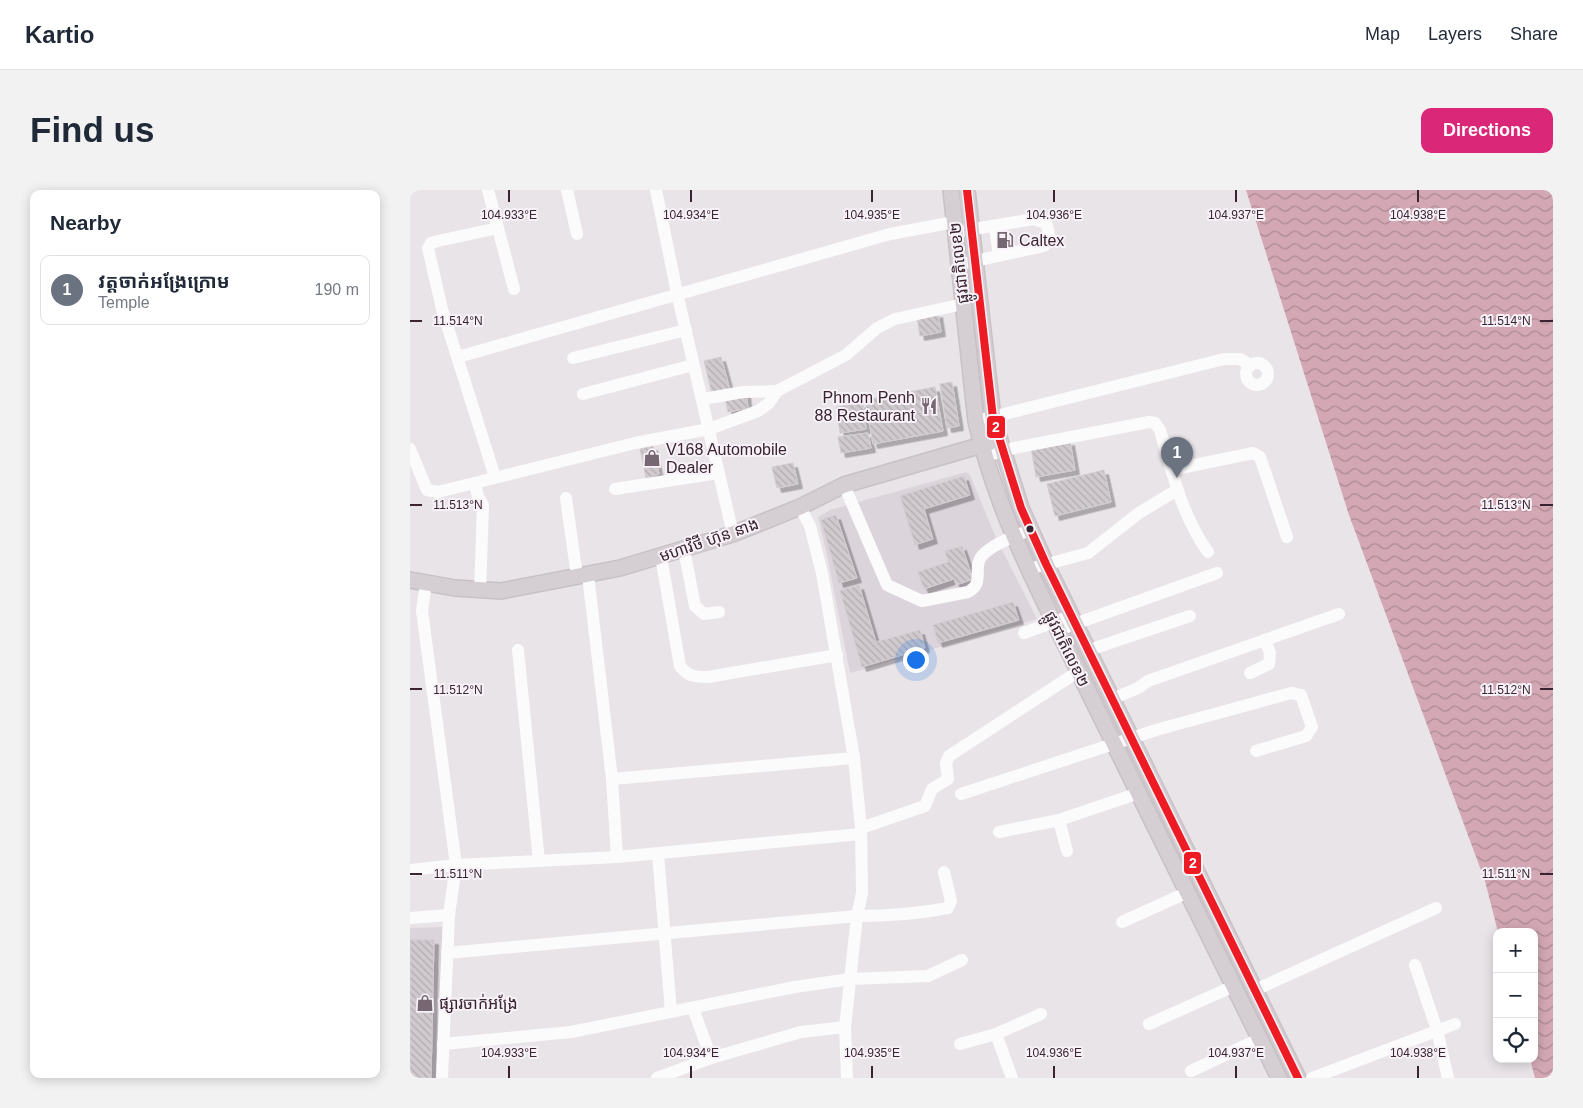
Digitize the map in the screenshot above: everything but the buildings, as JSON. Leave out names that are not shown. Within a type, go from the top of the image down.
[{"type":"main road","name":"ផ្លូវជាតិលេខ២","points":[[951,190],[976,421],[983,451],[1013,537],[1279,1078]]},
{"type":"main road","name":"ផ្លូវជាតិលេខ២","points":[[967,190],[993,418],[1000,446],[1030,530],[1298,1078]]},
{"type":"main road","name":"មហាវិថី ហ៊ុន នាង","points":[[410,580],[480,591],[501,591],[583,576],[661,557],[733,534],[800,508],[844,485],[1000,446]]},
{"type":"main road","points":[[1160,837],[1177,830]]},
{"type":"main road","points":[[1220,957],[1236,949]]},
{"type":"street","points":[[488,190],[514,289]]},
{"type":"street","points":[[567,190],[577,234]]},
{"type":"street","points":[[656,190],[693,365],[703,399],[733,534]]},
{"type":"street","points":[[458,356],[890,234],[955,227],[972,231],[1041,220],[1046,223],[1050,237],[1049,242],[1044,246],[975,262],[959,263]]},
{"type":"street","points":[[995,227],[999,256]]},
{"type":"street","points":[[495,477],[442,309],[428,248],[431,243],[438,241],[498,228]]},
{"type":"street","points":[[703,399],[743,392],[777,391],[846,355],[877,328],[895,318],[963,304]]},
{"type":"street","points":[[573,358],[686,330]]},
{"type":"street","points":[[976,421],[1224,360],[1240,359],[1250,365]]},
{"type":"street","points":[[583,394],[693,365]]},
{"type":"street","points":[[410,449],[427,490],[431,492],[475,483],[635,443],[709,429],[758,411],[769,403],[777,391]]},
{"type":"street","points":[[1000,446],[1149,422],[1158,425],[1177,490],[1198,538],[1208,552]]},
{"type":"street","points":[[1172,470],[1253,454],[1257,455],[1260,457],[1287,537]]},
{"type":"street","points":[[615,489],[718,473]]},
{"type":"street","points":[[475,483],[478,497],[483,505],[480,591]]},
{"type":"street","points":[[844,485],[887,584],[922,601],[968,592],[974,589],[978,584],[979,560],[987,551],[1030,530]]},
{"type":"street","points":[[1029,569],[1088,553],[1139,513],[1177,490]]},
{"type":"street","points":[[566,498],[583,576],[612,779],[617,857]]},
{"type":"street","points":[[800,508],[810,526],[837,656],[854,758],[861,831],[862,893],[857,916],[845,1027],[847,1078]]},
{"type":"street","points":[[684,550],[695,606],[698,612],[704,614],[719,612]]},
{"type":"street","points":[[661,557],[680,666],[684,672],[693,677],[708,677],[837,656]]},
{"type":"street","points":[[1024,633],[1056,626],[1218,572]]},
{"type":"street","points":[[426,582],[416,612],[456,864],[449,915],[442,1078]]},
{"type":"street","points":[[1112,699],[1138,688],[1148,681],[1339,614]]},
{"type":"street","points":[[1089,650],[1190,616]]},
{"type":"street","points":[[1250,673],[1270,664],[1270,653],[1265,640]]},
{"type":"street","points":[[518,650],[539,861]]},
{"type":"street","points":[[410,870],[456,864],[658,854],[861,831],[925,806],[932,789],[948,779],[946,763],[949,756],[1079,671]]},
{"type":"street","points":[[961,794],[1114,743],[1225,710],[1291,693],[1301,695],[1312,727],[1306,736],[1256,751]]},
{"type":"street","points":[[612,779],[854,758]]},
{"type":"street","points":[[999,832],[1059,820],[1139,793]]},
{"type":"street","points":[[1059,820],[1067,852]]},
{"type":"street","points":[[658,854],[671,1012]]},
{"type":"street","points":[[447,953],[857,916],[888,916],[948,908],[951,901],[944,872]]},
{"type":"street","points":[[1122,922],[1188,892]]},
{"type":"street","points":[[1256,990],[1436,908]]},
{"type":"street","points":[[410,918],[449,915]]},
{"type":"street","points":[[443,1044],[571,1032],[795,987],[850,979],[928,976],[962,960]]},
{"type":"street","points":[[1415,965],[1437,1030],[1448,1078]]},
{"type":"street","points":[[1149,1024],[1234,986]]},
{"type":"street","points":[[693,1008],[711,1058]]},
{"type":"street","points":[[960,1044],[996,1034],[1041,1014]]},
{"type":"street","points":[[1312,1078],[1454,1024]]},
{"type":"street","points":[[657,1078],[711,1058],[801,1032],[845,1027]]},
{"type":"street","points":[[996,1034],[1012,1078]]},
{"type":"street","points":[[1191,1071],[1260,1039]]},
{"type":"shaded area","points":[[966,472],[970,475],[996,538],[1037,619],[850,673],[818,517],[830,510]]},
{"type":"shaded area","name":"ផ្សារចាក់អង្រែ","points":[[443,927],[436,1078],[410,1078],[410,928]]},
{"type":"water","points":[[1246,190],[1553,190],[1553,1078],[1535,1078],[1531,1063],[1538,1063],[1538,928],[1497,928],[1485,881],[1349,515]]},
{"type":"transit line","name":"2","points":[[967,190],[993,418],[1021,508],[1046,564],[1298,1078]]},
{"type":"place","name":"Caltex","points":[[1005,240]]},
{"type":"place","name":"Phnom Penh 88 Restaurant","points":[[929,406]]},
{"type":"place","name":"V168 Automobile Dealer","points":[[652,458]]},
{"type":"place","name":"វត្តចាក់អង្រែក្រោម","points":[[1177,478]]},
{"type":"place","name":"ផ្សារចាក់អង្រែ","points":[[425,1003]]}]
